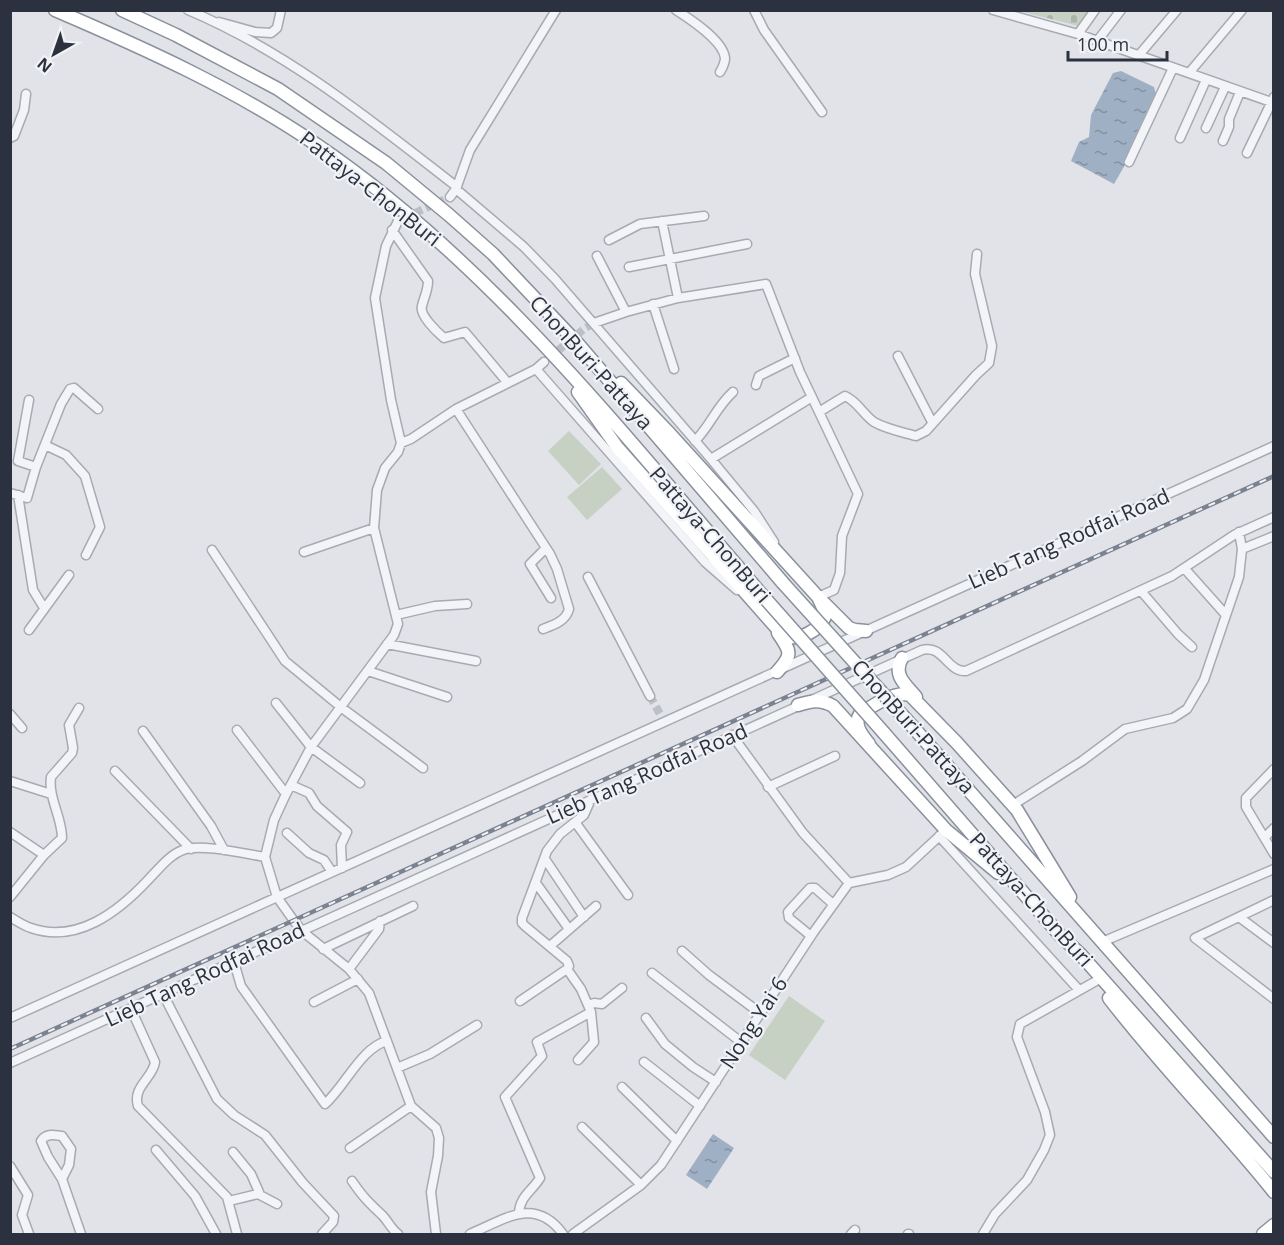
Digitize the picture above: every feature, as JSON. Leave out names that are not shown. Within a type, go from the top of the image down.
[{"type":"highway","name":"Pattaya-ChonBuri","points":[[55,10],[151,52],[217,85],[317,145],[407,212],[486,284],[557,360],[1060,935],[1081,955],[1274,1172]]},
{"type":"highway","name":"ChonBuri-Pattaya","points":[[122,10],[176,35],[278,89],[386,164],[493,254],[579,344],[762,560],[913,727],[1245,1104]]},
{"type":"highway","points":[[579,344],[648,409],[790,567],[849,628],[867,631]]},
{"type":"highway","points":[[557,360],[587,408],[617,447],[782,634],[791,638],[815,630],[822,623],[826,614],[818,597]]},
{"type":"highway","points":[[774,626],[789,652],[788,659],[777,672]]},
{"type":"highway","points":[[902,658],[898,664],[899,678],[957,744]]},
{"type":"highway","points":[[869,744],[857,725],[858,717],[894,696],[905,694],[911,696],[1013,805],[1086,924]]},
{"type":"highway","points":[[798,705],[815,700],[828,703],[837,710],[869,744],[943,833],[1024,893]]},
{"type":"highway","points":[[1060,935],[1139,1038],[1274,1192]]},
{"type":"highway","points":[[1245,1104],[1274,1136]]},
{"type":"highway","points":[[1245,1104],[1274,1145]]},
{"type":"highway","points":[[1247,1159],[1274,1182]]},
{"type":"highway","points":[[1263,1234],[1274,1225]]},
{"type":"street","points":[[188,10],[267,50],[332,91],[524,248],[594,324],[711,459],[754,511],[790,567]]},
{"type":"street","points":[[210,21],[255,32],[271,33],[277,28],[281,10]]},
{"type":"street","points":[[454,191],[470,150],[555,10]]},
{"type":"street","points":[[676,10],[698,25],[722,50],[725,56],[720,72]]},
{"type":"street","points":[[754,10],[764,30],[822,112]]},
{"type":"street","points":[[993,10],[1098,40],[1225,87],[1273,101],[1247,153]]},
{"type":"street","points":[[1078,34],[1095,10]]},
{"type":"street","points":[[1098,40],[1121,10]]},
{"type":"street","points":[[1139,55],[1176,10]]},
{"type":"street","points":[[1189,73],[1242,10]]},
{"type":"street","points":[[1129,162],[1173,68]]},
{"type":"street","points":[[1180,138],[1206,80]]},
{"type":"street","points":[[1206,128],[1225,87]]},
{"type":"street","points":[[1223,141],[1240,92]]},
{"type":"street","points":[[10,138],[14,136],[26,94]]},
{"type":"street","points":[[609,240],[640,224],[704,216]]},
{"type":"street","points":[[398,221],[386,246],[375,298],[391,400],[401,443],[398,452],[385,468],[377,490],[374,528],[398,624],[394,635],[311,747],[272,826],[266,857],[277,897],[302,931],[349,969],[369,993],[411,1106],[436,1128],[439,1138],[431,1192],[436,1234]]},
{"type":"street","points":[[662,221],[668,259],[678,298]]},
{"type":"street","points":[[392,230],[428,281],[427,294],[421,307],[422,313],[444,338],[465,332],[507,382]]},
{"type":"street","points":[[629,267],[747,244]]},
{"type":"street","points":[[819,412],[845,396],[875,422],[916,436],[926,431],[989,363],[991,358],[992,346],[975,274],[977,254]]},
{"type":"street","points":[[597,256],[626,312]]},
{"type":"street","points":[[594,324],[626,312],[678,298],[766,284],[812,397],[858,494],[842,536],[840,573],[834,590],[818,597]]},
{"type":"street","points":[[653,304],[674,369]]},
{"type":"street","points":[[898,356],[932,422]]},
{"type":"street","points":[[756,386],[759,376],[795,358]]},
{"type":"street","points":[[401,443],[411,439],[456,409],[536,369],[544,362]]},
{"type":"street","points":[[536,369],[705,562],[758,608]]},
{"type":"street","points":[[14,494],[27,498],[36,467],[61,404],[70,389],[74,388],[98,410]]},
{"type":"street","points":[[695,441],[733,392]]},
{"type":"street","points":[[711,459],[812,397]]},
{"type":"street","points":[[29,400],[18,461],[36,467]]},
{"type":"street","points":[[456,409],[546,548],[557,569],[569,609],[568,614],[563,620],[543,629]]},
{"type":"street","points":[[45,445],[66,454],[85,476],[100,527],[86,555]]},
{"type":"street","name":"Lieb Tang Rodfai Road","points":[[10,1018],[1274,446]]},
{"type":"street","points":[[14,494],[33,590],[44,608]]},
{"type":"street","name":"Lieb Tang Rodfai Road","points":[[10,1064],[902,658],[932,648],[957,670],[966,671],[1185,569],[1239,532],[1274,517]]},
{"type":"street","points":[[304,552],[374,528]]},
{"type":"street","points":[[1013,805],[1082,761],[1125,729],[1173,718],[1187,709],[1204,680],[1239,577],[1242,549],[1239,532]]},
{"type":"street","points":[[1242,549],[1274,536]]},
{"type":"street","points":[[546,548],[530,564],[551,598]]},
{"type":"street","points":[[212,550],[285,661],[342,708],[423,768]]},
{"type":"street","points":[[1185,569],[1226,615]]},
{"type":"street","points":[[29,630],[69,575]]},
{"type":"street","points":[[588,577],[650,696]]},
{"type":"street","points":[[1141,591],[1192,647]]},
{"type":"street","points":[[396,615],[435,606],[466,604]]},
{"type":"street","points":[[387,644],[476,661]]},
{"type":"street","points":[[368,671],[447,697]]},
{"type":"street","points":[[276,703],[311,747],[360,783]]},
{"type":"street","points":[[12,892],[62,838],[51,794],[51,777],[72,753],[69,725],[79,708]]},
{"type":"street","points":[[10,714],[22,728]]},
{"type":"street","points":[[660,714],[664,723]]},
{"type":"street","points":[[237,730],[286,794]]},
{"type":"street","points":[[143,731],[211,826],[224,850]]},
{"type":"street","points":[[732,735],[768,787],[806,835],[849,883],[888,875],[906,867],[943,833],[1079,990]]},
{"type":"street","points":[[768,787],[835,756]]},
{"type":"street","points":[[1274,769],[1246,798],[1246,807],[1274,854]]},
{"type":"street","points":[[115,771],[191,849]]},
{"type":"street","points":[[10,781],[51,794]]},
{"type":"street","points":[[291,785],[309,793],[317,806],[347,832],[341,845],[342,868]]},
{"type":"street","points":[[578,1060],[594,1042],[590,1009],[567,969],[569,966],[567,962],[522,923],[552,843],[584,815],[591,799]]},
{"type":"street","points":[[575,822],[628,895]]},
{"type":"street","points":[[1265,837],[1274,828]]},
{"type":"street","points":[[10,832],[44,855]]},
{"type":"street","points":[[287,833],[309,853],[324,860],[332,872]]},
{"type":"street","points":[[10,917],[30,928],[55,933],[73,931],[118,909],[166,862],[183,849],[224,850],[266,857]]},
{"type":"street","points":[[545,859],[584,917]]},
{"type":"street","points":[[1102,942],[1274,868]]},
{"type":"street","points":[[536,883],[570,929]]},
{"type":"street","name":"Nong Yai 6","points":[[573,1234],[641,1185],[661,1165],[811,936],[849,883]]},
{"type":"street","points":[[811,936],[789,918],[788,912],[810,888],[815,888],[833,904]]},
{"type":"street","points":[[1274,900],[1195,938],[1274,999]]},
{"type":"street","points":[[323,949],[413,906]]},
{"type":"street","points":[[550,946],[596,906]]},
{"type":"street","points":[[1239,917],[1274,944]]},
{"type":"street","points":[[349,969],[379,929],[380,921]]},
{"type":"street","points":[[682,951],[709,975],[760,1013]]},
{"type":"street","points":[[234,962],[242,986],[325,1104],[344,1084],[363,1056],[381,1042],[387,1041]]},
{"type":"street","points":[[520,1001],[567,969]]},
{"type":"street","points":[[652,973],[741,1042]]},
{"type":"street","points":[[314,1002],[358,979]]},
{"type":"street","points":[[983,1234],[995,1214],[1027,1180],[1050,1135],[1045,1112],[1017,1037],[1020,1024],[1096,981]]},
{"type":"street","points":[[519,1215],[520,1204],[525,1195],[540,1178],[505,1097],[543,1056],[537,1042],[590,1009],[594,1003],[602,1004],[622,988]]},
{"type":"street","points":[[163,994],[217,1099],[234,1115],[265,1135],[303,1183],[334,1216],[333,1222],[322,1234]]},
{"type":"street","points":[[131,1009],[155,1062],[155,1067],[140,1089],[136,1100],[138,1106],[230,1202],[237,1234]]},
{"type":"street","points":[[646,1018],[665,1044],[716,1082]]},
{"type":"street","points":[[397,1068],[430,1054],[477,1024]]},
{"type":"street","points":[[644,1062],[700,1106]]},
{"type":"street","points":[[622,1087],[677,1141]]},
{"type":"street","points":[[350,1148],[411,1106]]},
{"type":"street","points":[[582,1127],[641,1185]]},
{"type":"street","points":[[62,1179],[71,1159],[71,1149],[62,1136],[51,1134],[40,1141],[62,1179],[81,1234]]},
{"type":"street","points":[[156,1150],[195,1196],[216,1234]]},
{"type":"street","points":[[233,1152],[251,1174],[258,1194]]},
{"type":"street","points":[[10,1166],[28,1195],[22,1215],[29,1234]]},
{"type":"street","points":[[352,1181],[365,1201],[384,1217],[390,1228],[398,1234]]},
{"type":"street","points":[[230,1202],[258,1194],[277,1204]]},
{"type":"street","points":[[470,1234],[528,1213],[543,1215],[552,1221],[563,1234]]},
{"type":"green space","points":[[1019,11],[1100,11],[1086,28]]},
{"type":"green space","points":[[569,431],[601,464],[579,485],[548,451]]},
{"type":"green space","points":[[602,467],[622,489],[587,520],[567,497]]},
{"type":"green space","points":[[789,996],[825,1021],[785,1080],[749,1055]]},
{"type":"water","points":[[1121,71],[1154,87],[1157,98],[1137,144],[1114,184],[1071,161],[1079,142],[1089,137],[1091,115],[1113,73]]},
{"type":"water","points":[[713,1134],[734,1148],[707,1189],[686,1175]]},
{"type":"tunnel","points":[[404,218],[450,197]]},
{"type":"tunnel","points":[[549,358],[594,323]]},
{"type":"tunnel","points":[[650,696],[660,714]]},
{"type":"railway","points":[[10,1049],[1274,476]]}]
